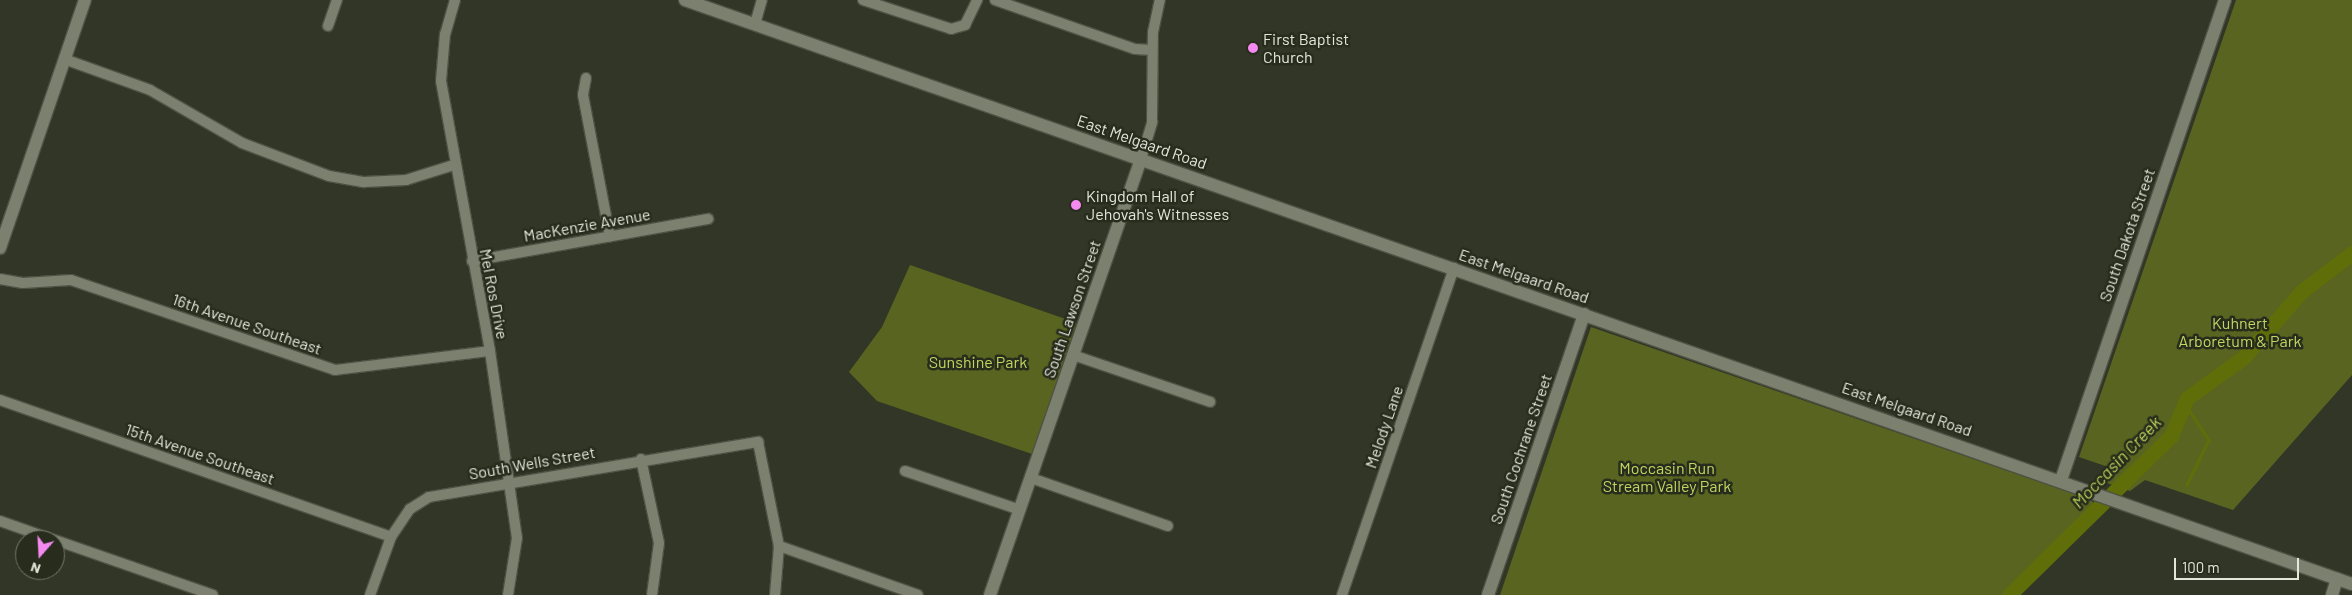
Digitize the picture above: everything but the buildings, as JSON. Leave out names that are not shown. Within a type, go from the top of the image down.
[{"type":"main road","points":[[0,248],[85,0]]},
{"type":"main road","name":"East Melgaard Road","points":[[685,0],[2061,480],[2352,584]]},
{"type":"main road","name":"South Dakota Street","points":[[2061,480],[2225,0]]},
{"type":"main road","name":"South Lawson Street","points":[[990,595],[1141,159]]},
{"type":"main road","name":"South Cochrane Street","points":[[1488,595],[1584,314]]},
{"type":"main road","points":[[2332,595],[2337,579]]},
{"type":"street","points":[[328,26],[337,0]]},
{"type":"street","name":"Mel Ros Drive","points":[[456,0],[441,65],[454,166],[490,351],[517,538],[508,595]]},
{"type":"street","points":[[755,24],[762,0]]},
{"type":"street","points":[[863,0],[952,28],[965,25],[978,0]]},
{"type":"street","points":[[994,0],[1135,49],[1152,50]]},
{"type":"street","name":"South Lawson Street","points":[[1141,159],[1152,122],[1152,50],[1160,0]]},
{"type":"street","points":[[64,59],[150,90],[242,144],[329,176],[364,182],[406,180],[454,166]]},
{"type":"street","points":[[586,78],[583,95],[610,236]]},
{"type":"street","name":"MacKenzie Avenue","points":[[472,261],[708,218]]},
{"type":"street","name":"Melody Lane","points":[[1342,595],[1454,268]]},
{"type":"street","name":"16th Avenue Southeast","points":[[0,279],[23,283],[71,280],[335,370],[490,351]]},
{"type":"street","points":[[1073,355],[1210,402]]},
{"type":"street","name":"15th Avenue Southeast","points":[[0,400],[391,537]]},
{"type":"street","name":"South Wells Street","points":[[370,595],[391,537],[410,509],[429,497],[641,459],[758,442],[780,546]]},
{"type":"street","points":[[641,459],[659,543],[652,595]]},
{"type":"street","points":[[905,471],[1020,510]]},
{"type":"street","points":[[1031,478],[1168,526]]},
{"type":"street","points":[[0,521],[26,530]]},
{"type":"street","points":[[65,544],[213,595]]},
{"type":"street","points":[[775,595],[780,546],[918,595]]},
{"type":"green space","name":"Kuhnert Arboretum & Park","points":[[2236,0],[2352,0],[2352,375],[2233,510],[2145,480],[2130,491],[2107,483],[2114,469],[2079,457]]},
{"type":"green space","name":"Sunshine Park","points":[[910,265],[1077,323],[1032,454],[877,401],[849,372],[882,327]]},
{"type":"green space","name":"Moccasin Run Stream Valley Park","points":[[1591,327],[2089,499],[2101,509],[2009,595],[1500,595]]},
{"type":"waterway","name":"Moccasin Creek","points":[[2009,595],[2171,436],[2187,398],[2244,357],[2302,291],[2352,253]]},
{"type":"waterway","points":[[2187,398],[2187,407],[2209,440],[2187,485]]},
{"type":"place","name":"First Baptist Church","points":[[1253,48]]},
{"type":"place","name":"Kingdom Hall of Jehovah's Witnesses","points":[[1076,205]]}]
